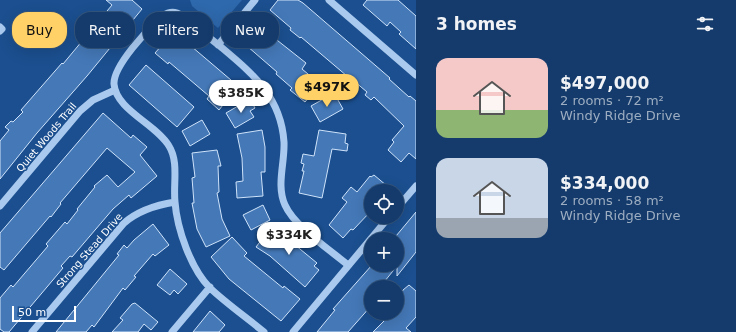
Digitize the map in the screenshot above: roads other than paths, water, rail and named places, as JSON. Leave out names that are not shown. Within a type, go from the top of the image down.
[{"type":"street","points":[[218,45],[255,0]]},
{"type":"street","points":[[329,0],[416,75]]},
{"type":"street","points":[[264,332],[210,287],[192,260],[186,248],[178,223],[175,202],[175,163],[170,147],[159,133],[121,102],[115,90],[115,75],[121,64],[155,22],[162,16],[170,12],[177,12],[183,16],[254,76],[266,90],[276,108],[284,140],[281,192],[285,205],[289,213],[300,225],[348,265]]},
{"type":"street","points":[[0,27],[2,29],[0,31]]},
{"type":"street","name":"Quiet Woods Trail","points":[[0,206],[80,111],[93,100],[115,90]]},
{"type":"street","points":[[404,200],[416,186]]},
{"type":"street","name":"Strong Stead Drive","points":[[32,332],[124,223],[143,210],[158,205],[175,202]]},
{"type":"street","points":[[292,332],[383,224]]},
{"type":"street","points":[[172,332],[210,287]]}]
